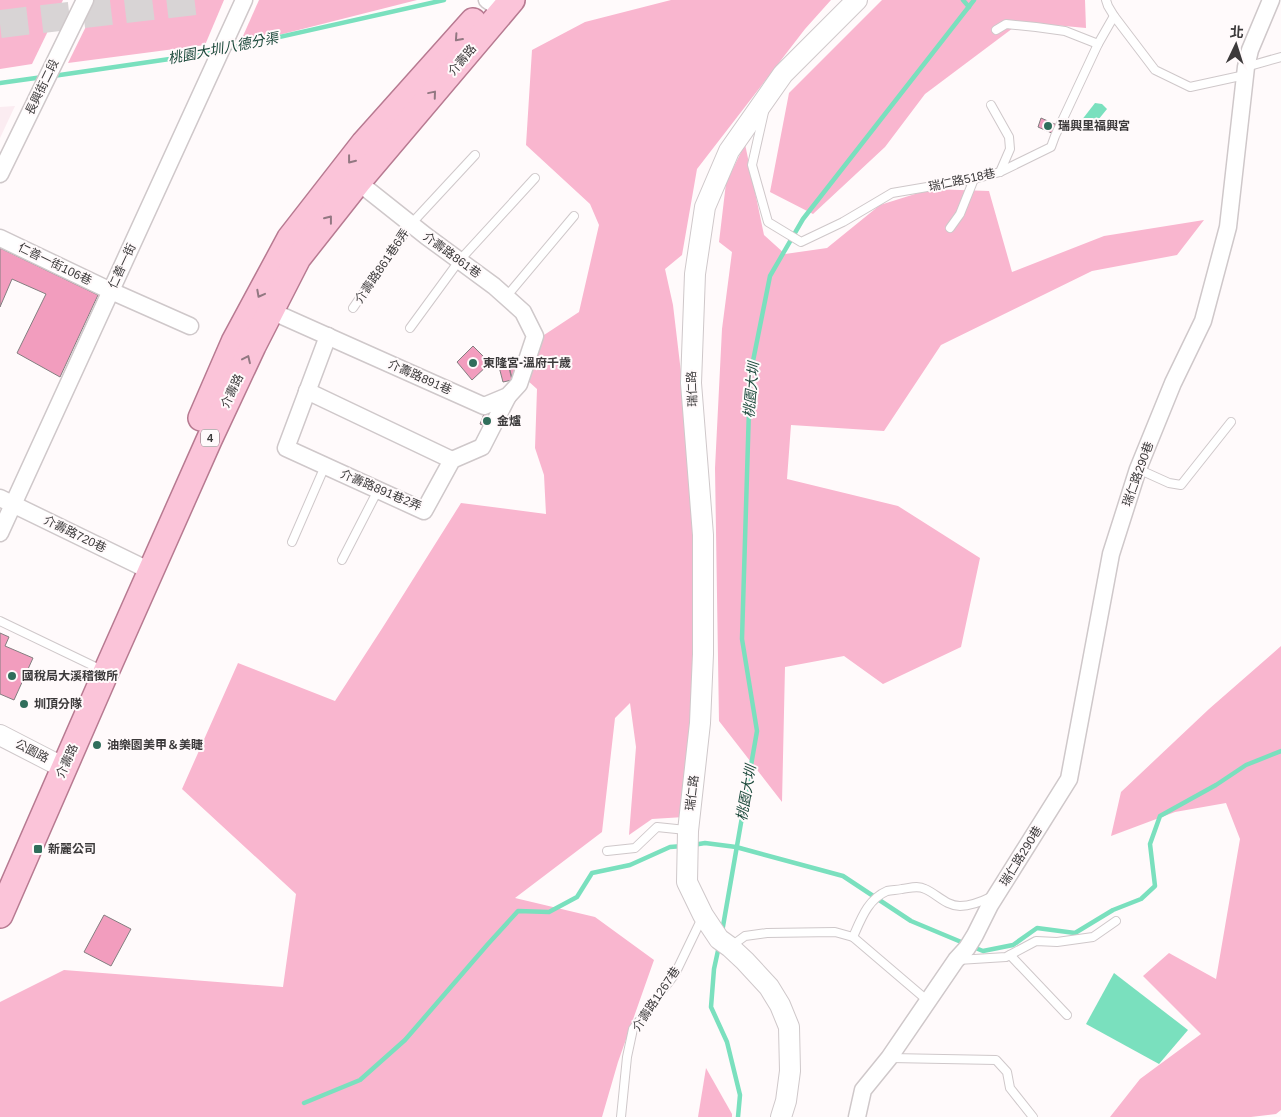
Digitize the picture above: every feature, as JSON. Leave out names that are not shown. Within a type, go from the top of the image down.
[{"type":"main road","name":"介壽路","points":[[144,568],[298,258],[497,3]]},
{"type":"main road","name":"介壽路","points":[[0,881],[58,764],[144,568],[234,342],[290,238],[364,143],[497,3]]},
{"type":"main road","name":"介壽路","points":[[0,915],[58,764]]},
{"type":"street","name":"長興街二段","points":[[0,174],[85,0]]},
{"type":"street","name":"仁善一街","points":[[0,533],[7,501],[111,291],[244,0]]},
{"type":"street","name":"瑞仁路","points":[[703,915],[686,882],[688,830],[700,723],[703,644],[703,535],[691,383],[695,274],[705,207],[729,151],[783,74],[857,0]]},
{"type":"street","name":"瑞仁路290巷","points":[[857,1117],[863,1090],[889,1058],[966,947],[1069,779],[1110,554],[1138,469],[1173,383],[1203,321],[1228,227],[1245,71],[1250,50],[1271,0]]},
{"type":"street","name":"介壽路861巷","points":[[358,182],[410,224],[494,286],[523,312],[535,336],[519,384],[508,396]]},
{"type":"street","name":"仁善一街106巷","points":[[0,238],[190,326]]},
{"type":"street","name":"介壽路891巷","points":[[271,311],[484,406],[508,396]]},
{"type":"street","points":[[328,336],[307,391],[452,460],[482,448],[508,396]]},
{"type":"street","name":"介壽路891巷2弄","points":[[307,391],[286,448],[424,511],[452,460]]},
{"type":"street","name":"介壽路720巷","points":[[7,501],[144,568]]},
{"type":"street","name":"公園路","points":[[0,735],[58,764]]},
{"type":"street","points":[[703,915],[719,939],[745,961],[769,987],[780,1005],[789,1027],[790,1071],[786,1101],[781,1117]]},
{"type":"lane","points":[[1106,0],[1114,16],[1155,70],[1190,87],[1281,58]]},
{"type":"lane","name":"瑞仁路518巷","points":[[768,95],[752,165],[768,222],[801,242],[843,222],[892,192],[974,180],[1000,172],[1051,147],[1098,44],[1114,16]]},
{"type":"lane","points":[[996,30],[1006,24],[1036,26],[1065,32],[1098,44]]},
{"type":"lane","points":[[992,105],[1009,137],[1010,149],[1000,172]]},
{"type":"lane","name":"介壽路861巷6弄","points":[[353,308],[410,224],[475,155]]},
{"type":"lane","points":[[410,328],[459,260],[534,178]]},
{"type":"lane","points":[[950,228],[960,214],[974,180]]},
{"type":"lane","points":[[506,297],[574,216]]},
{"type":"lane","points":[[1138,469],[1169,483],[1181,485],[1231,422]]},
{"type":"lane","points":[[292,542],[325,466]]},
{"type":"lane","points":[[342,560],[378,490]]},
{"type":"lane","points":[[0,621],[100,669]]},
{"type":"lane","points":[[607,851],[636,848],[657,827],[688,830]]},
{"type":"lane","points":[[853,937],[871,902],[887,892],[922,887],[935,894],[941,900],[960,906],[979,902],[997,894]]},
{"type":"lane","name":"介壽路1267巷","points":[[622,1117],[627,1057],[633,1029],[675,974],[703,915]]},
{"type":"lane","points":[[966,947],[1006,957],[1036,941],[1057,942],[1093,937],[1116,921]]},
{"type":"lane","points":[[730,947],[745,936],[767,933],[835,932],[853,937],[928,1001]]},
{"type":"lane","points":[[1010,955],[1067,1015]]},
{"type":"lane","points":[[889,1058],[996,1060],[1007,1072],[1010,1088],[1033,1117]]},
{"type":"shaded area","points":[[0,0],[63,0],[32,64],[0,69]]},
{"type":"shaded area","points":[[99,0],[224,0],[205,45],[68,63]]},
{"type":"shaded area","points":[[259,0],[417,0],[239,45]]},
{"type":"shaded area","points":[[671,0],[831,0],[805,29],[697,169],[682,255],[665,269],[673,305],[687,423],[699,584],[684,817],[652,819],[629,835],[636,747],[630,703],[615,718],[602,832],[515,898],[595,917],[654,960],[618,1062],[602,1117],[0,1117],[0,1002],[64,970],[283,987],[296,894],[182,789],[238,663],[335,701],[461,503],[546,514],[544,475],[535,448],[537,389],[527,380],[541,337],[579,312],[599,225],[590,204],[526,145],[532,50],[585,22]]},
{"type":"shaded area","points":[[882,0],[1085,0],[1086,28],[1021,22],[925,94],[885,147],[813,214],[770,192],[789,93]]},
{"type":"shaded area","points":[[1095,103],[1102,104],[1107,109],[1090,130],[1081,121]]},
{"type":"shaded area","points":[[15,106],[0,138],[0,107]]},
{"type":"shaded area","points":[[745,144],[764,235],[785,254],[827,248],[880,205],[931,189],[989,191],[1012,272],[1104,236],[1204,220],[1177,255],[1092,271],[941,345],[884,431],[791,425],[787,479],[898,506],[980,558],[961,647],[883,684],[844,656],[785,667],[782,802],[719,721],[715,468],[722,329],[732,252],[719,242],[726,183]]},
{"type":"shaded area","points":[[1281,646],[1281,1110],[1276,1114],[1251,1117],[1110,1117],[1140,1079],[1201,1034],[1143,976],[1169,953],[1216,979],[1240,839],[1226,803],[1175,812],[1111,836],[1121,792],[1209,709]]},
{"type":"shaded area","points":[[1114,973],[1188,1030],[1159,1064],[1086,1024]]},
{"type":"shaded area","points":[[706,1068],[732,1114],[732,1117],[698,1117]]},
{"type":"building","name":"瑞興里福興宮","points":[[1041,118],[1057,125],[1054,134],[1038,127]]},
{"type":"building","points":[[0,248],[98,295],[60,377],[17,353],[46,294],[12,279],[0,307]]},
{"type":"building","name":"東隆宮-溫府千歲","points":[[473,346],[490,363],[472,380],[457,362]]},
{"type":"building","points":[[513,359],[517,378],[512,379],[508,361]]},
{"type":"building","points":[[507,360],[512,380],[503,382],[498,363]]},
{"type":"building","name":"金爐","points":[[484,414],[493,418],[490,428],[480,424]]},
{"type":"building","name":"國稅局大溪稽徵所","points":[[0,633],[9,637],[5,646],[33,658],[14,700],[0,694]]},
{"type":"building","points":[[104,915],[131,929],[111,966],[84,952]]},
{"type":"waterway","name":"桃園大圳八德分渠","points":[[226,49],[444,0]]},
{"type":"waterway","name":"桃園大圳八德分渠","points":[[963,0],[969,7]]},
{"type":"waterway","name":"桃園大圳","points":[[722,932],[757,731],[742,639],[750,376],[770,276],[803,219],[974,0]]},
{"type":"waterway","name":"桃園大圳八德分渠","points":[[53,76],[216,52]]},
{"type":"waterway","name":"桃園大圳八德分渠","points":[[0,83],[43,77]]},
{"type":"waterway","points":[[973,947],[983,951],[1013,945],[1037,928],[1075,933],[1113,910],[1141,899],[1155,886],[1150,844],[1160,816],[1216,785],[1246,765],[1281,751]]},
{"type":"waterway","points":[[693,845],[705,843],[736,847],[843,876],[911,921],[966,944]]},
{"type":"waterway","points":[[304,1103],[360,1080],[405,1040],[518,911],[549,912],[577,897],[592,873],[630,865],[670,847],[683,846]]},
{"type":"waterway","points":[[719,946],[714,969],[711,1007],[727,1042],[740,1095],[738,1117]]},
{"type":"tunnel","points":[[0,24],[203,0]]},
{"type":"place","name":"瑞興里福興宮","points":[[1048,126]]},
{"type":"place","name":"東隆宮-溫府千歲","points":[[473,363]]},
{"type":"place","name":"金爐","points":[[487,421]]},
{"type":"place","name":"國稅局大溪稽徵所","points":[[12,676]]},
{"type":"place","name":"圳頂分隊","points":[[24,704]]},
{"type":"place","name":"油樂園美甲＆美睫","points":[[97,745]]},
{"type":"place","name":"新麗公司","points":[[38,849]]}]
